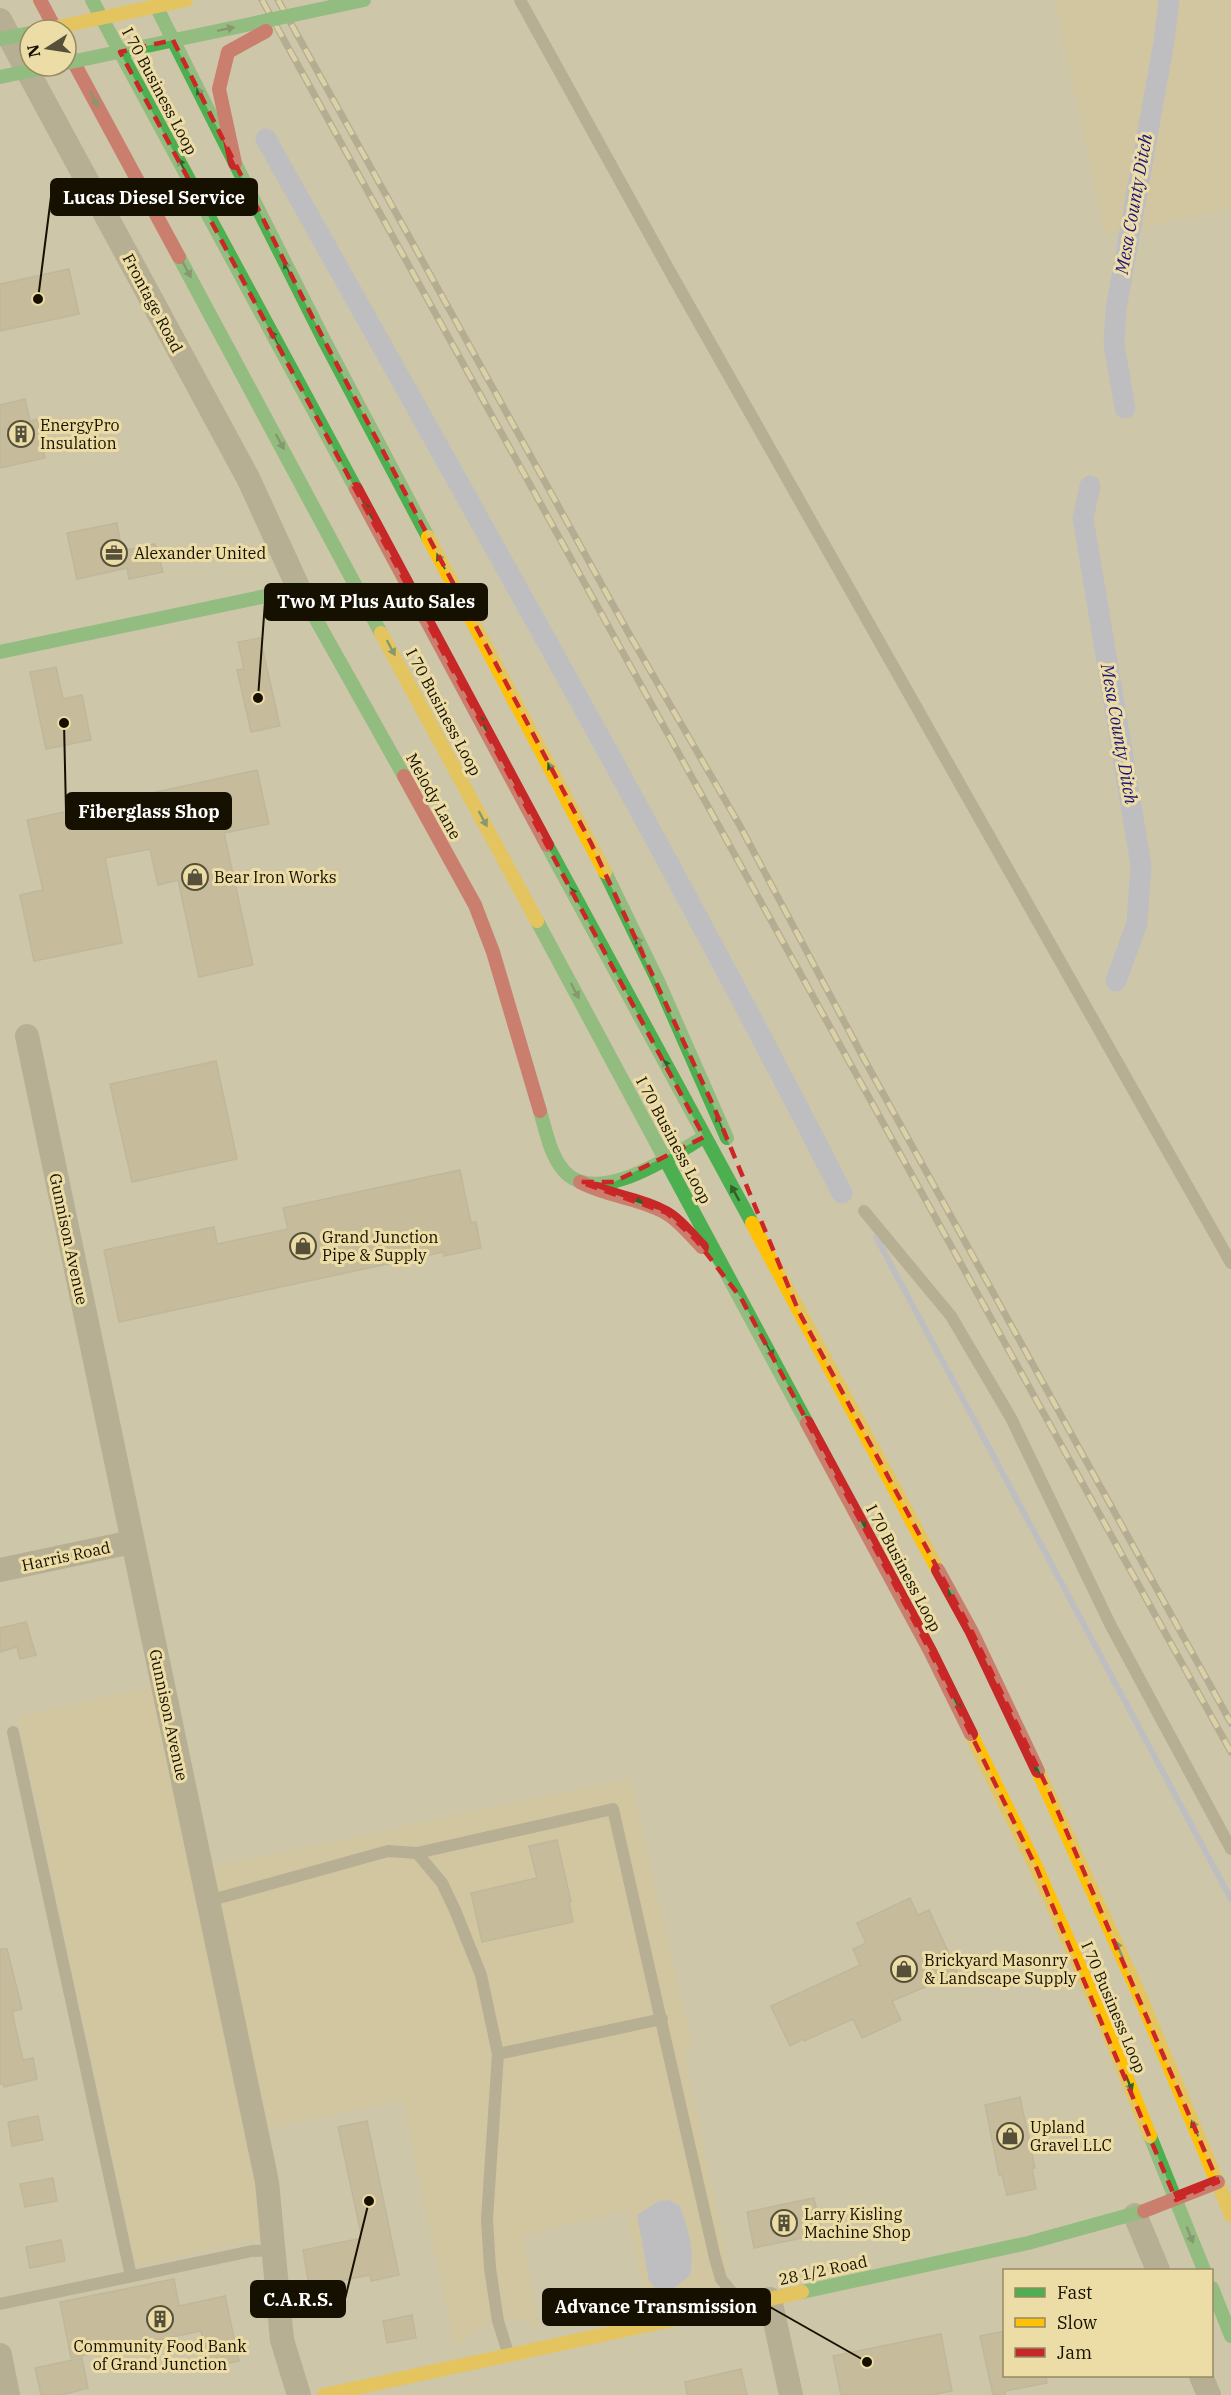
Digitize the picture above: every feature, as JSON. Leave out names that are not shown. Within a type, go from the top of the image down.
[{"type":"main road","points":[[40,0],[50,18]]},
{"type":"main road","points":[[79,0],[158,122]]},
{"type":"main road","name":"I 70 Business Loop","points":[[92,0],[972,1632],[1096,1894],[1231,2215]]},
{"type":"main road","points":[[78,23],[186,0]]},
{"type":"main road","points":[[78,60],[364,0]]},
{"type":"main road","points":[[235,163],[219,89],[228,52],[263,32],[359,9],[375,0]]},
{"type":"main road","points":[[156,6],[324,340],[591,843],[658,981],[734,1155]]},
{"type":"main road","points":[[0,39],[18,35]]},
{"type":"main road","name":"I 70 Business Loop","points":[[78,70],[930,1652],[1037,1869],[1107,2029],[1203,2269]]},
{"type":"main road","points":[[0,77],[18,73]]},
{"type":"main road","points":[[0,652],[299,590]]},
{"type":"main road","name":"Melody Lane","points":[[299,590],[475,905],[493,952],[552,1150],[567,1174],[580,1182]]},
{"type":"main road","points":[[580,1182],[597,1184],[615,1182],[633,1175],[704,1137]]},
{"type":"main road","points":[[742,1175],[800,1312]]},
{"type":"main road","points":[[580,1182],[599,1192],[648,1204],[667,1213],[696,1240],[741,1298]]},
{"type":"main road","name":"28 1/2 Road","points":[[324,2395],[1028,2243],[1135,2215],[1218,2182]]},
{"type":"main road","points":[[1213,2291],[1231,2336]]},
{"type":"street","name":"Frontage Road","points":[[0,20],[248,478],[299,590]]},
{"type":"street","name":"Gunnison Avenue","points":[[27,1036],[267,2182],[282,2340],[299,2395]]},
{"type":"street","name":"Harris Road","points":[[0,1570],[132,1542]]},
{"type":"street","points":[[1135,2215],[1157,2269]]},
{"type":"street","points":[[770,2299],[791,2395]]},
{"type":"street","points":[[0,2355],[8,2395]]},
{"type":"street","points":[[1201,2377],[1209,2395]]},
{"type":"lane","points":[[520,0],[673,277],[1231,1263]]},
{"type":"lane","points":[[864,1211],[951,1316],[1011,1418],[1110,1624],[1231,1849]]},
{"type":"lane","points":[[14,1732],[131,2276]]},
{"type":"lane","points":[[208,1901],[388,1851],[417,1853],[613,1809],[718,2269],[721,2279],[742,2305]]},
{"type":"lane","points":[[417,1853],[442,1883],[455,1910],[481,1975],[498,2054],[487,2219],[490,2268],[496,2310],[508,2355]]},
{"type":"lane","points":[[498,2054],[662,2019]]},
{"type":"lane","points":[[0,2304],[252,2251],[273,2250]]},
{"type":"highlighted area","points":[[173,40],[324,340],[591,843],[713,1105],[799,1312],[972,1632],[1049,1791],[1218,2182],[1176,2200],[1037,1869],[930,1651],[741,1298],[696,1240],[667,1213],[580,1182],[614,1182],[704,1137],[120,52]]},
{"type":"shaded area","points":[[1055,0],[1231,0],[1231,208],[1105,235]]},
{"type":"shaded area","points":[[152,1687],[191,1872],[630,1778],[693,2049],[684,2052],[729,2268],[712,2290],[646,2304],[626,2210],[522,2236],[540,2327],[512,2318],[485,2324],[463,2342],[454,2345],[403,2101],[246,2133],[259,2196],[263,2238],[136,2266],[18,1716]]},
{"type":"water","points":[[669,2200],[680,2206],[690,2240],[692,2257],[690,2276],[667,2293],[659,2293],[649,2281],[637,2215],[659,2201]]},
{"type":"building","points":[[69,269],[79,314],[0,331],[0,284]]},
{"type":"building","name":"EnergyPro Insulation","points":[[25,399],[30,421],[39,419],[46,448],[43,448],[45,458],[0,468],[0,405]]},
{"type":"building","name":"Alexander United","points":[[117,523],[122,551],[155,544],[163,572],[129,579],[127,568],[77,579],[67,533]]},
{"type":"building","points":[[260,638],[280,726],[251,732],[237,670],[244,669],[238,642]]},
{"type":"building","points":[[56,667],[63,699],[82,695],[91,740],[46,749],[30,672]]},
{"type":"building","name":"Bear Iron Works","points":[[257,770],[269,824],[224,833],[253,965],[199,977],[178,880],[158,885],[150,849],[105,858],[122,943],[34,961],[20,895],[43,890],[27,820]]},
{"type":"building","points":[[216,1061],[237,1159],[132,1182],[110,1084]]},
{"type":"building","name":"Grand Junction Pipe & Supply","points":[[460,1170],[471,1223],[476,1222],[481,1248],[444,1256],[443,1252],[119,1322],[104,1250],[214,1227],[217,1244],[288,1229],[283,1208]]},
{"type":"building","points":[[26,1622],[36,1655],[20,1659],[17,1647],[0,1652],[0,1628]]},
{"type":"building","points":[[557,1840],[571,1902],[569,1902],[573,1922],[482,1942],[471,1893],[537,1878],[529,1846]]},
{"type":"building","name":"Brickyard Masonry & Landscape Supply","points":[[910,1898],[918,1915],[929,1910],[958,1973],[892,2001],[901,2020],[862,2038],[853,2019],[790,2046],[771,2006],[860,1965],[853,1949],[866,1943],[857,1923]]},
{"type":"building","points":[[0,1949],[7,1949],[22,2009],[12,2012],[23,2060],[33,2058],[37,2079],[4,2087],[0,2084]]},
{"type":"building","name":"Upland Gravel LLC","points":[[1020,2097],[1035,2168],[1032,2168],[1036,2189],[1007,2195],[1002,2175],[999,2175],[985,2105]]},
{"type":"building","points":[[38,2116],[43,2140],[12,2146],[8,2122]]},
{"type":"building","points":[[367,2121],[399,2275],[371,2281],[370,2275],[324,2284],[329,2305],[313,2308],[303,2250],[362,2238],[338,2127]]},
{"type":"building","points":[[53,2178],[57,2201],[25,2207],[20,2184]]},
{"type":"building","name":"Larry Kisling Machine Shop","points":[[814,2198],[822,2234],[754,2248],[747,2212]]},
{"type":"building","points":[[61,2240],[65,2261],[30,2268],[26,2247]]},
{"type":"building","name":"Community Food Bank of Grand Junction","points":[[174,2279],[179,2306],[225,2296],[239,2361],[208,2368],[201,2331],[71,2358],[60,2302]]},
{"type":"building","points":[[412,2315],[416,2338],[387,2343],[383,2321]]},
{"type":"building","points":[[1003,2331],[1003,2377],[1046,2377],[1047,2383],[1005,2391],[1005,2395],[993,2395],[980,2336]]},
{"type":"building","points":[[941,2334],[952,2391],[932,2395],[841,2395],[833,2356]]},
{"type":"building","points":[[82,2358],[88,2388],[62,2395],[41,2395],[35,2368]]},
{"type":"building","points":[[741,2369],[747,2395],[687,2395],[685,2382]]},
{"type":"waterway","name":"Mesa County Ditch","points":[[1125,408],[1114,345],[1116,309],[1164,42],[1169,0]]},
{"type":"waterway","points":[[266,139],[631,795],[842,1193]]},
{"type":"waterway","name":"Mesa County Ditch","points":[[1090,486],[1083,518],[1141,865],[1137,923],[1116,981]]},
{"type":"waterway","points":[[876,1237],[1231,1899]]},
{"type":"railway","points":[[262,0],[1231,1752]]},
{"type":"railway","points":[[278,0],[628,632],[740,826],[864,1059],[1231,1723]]},
{"type":"traffic: fast","points":[[92,0],[356,489]]},
{"type":"traffic: fast","points":[[78,60],[364,0]]},
{"type":"traffic: fast","points":[[156,6],[324,340],[428,537]]},
{"type":"traffic: fast","points":[[0,39],[18,35]]},
{"type":"traffic: fast","points":[[0,77],[18,73]]},
{"type":"traffic: fast","points":[[179,257],[381,633]]},
{"type":"traffic: fast","points":[[0,652],[299,589],[404,776]]},
{"type":"traffic: fast","points":[[547,845],[752,1223]]},
{"type":"traffic: fast","points":[[605,872],[658,981],[727,1138]]},
{"type":"traffic: fast","points":[[537,921],[807,1423]]},
{"type":"traffic: fast","points":[[540,1111],[559,1165],[578,1181],[595,1184],[634,1175],[704,1137]]},
{"type":"traffic: fast","points":[[1150,2136],[1204,2269]]},
{"type":"traffic: fast","points":[[802,2292],[1028,2243],[1144,2211]]},
{"type":"traffic: fast","points":[[1213,2291],[1231,2336]]},
{"type":"traffic: slow","points":[[78,23],[186,0]]},
{"type":"traffic: slow","points":[[428,537],[605,872]]},
{"type":"traffic: slow","points":[[381,633],[537,921]]},
{"type":"traffic: slow","points":[[752,1223],[938,1570]]},
{"type":"traffic: slow","points":[[971,1734],[1037,1869],[1107,2029],[1150,2136]]},
{"type":"traffic: slow","points":[[1038,1771],[1139,1994],[1231,2215]]},
{"type":"traffic: slow","points":[[324,2395],[802,2292]]},
{"type":"traffic: jam","points":[[40,0],[50,18]]},
{"type":"traffic: jam","points":[[235,163],[219,89],[228,52],[266,31]]},
{"type":"traffic: jam","points":[[78,70],[179,257]]},
{"type":"traffic: jam","points":[[356,489],[547,845]]},
{"type":"traffic: jam","points":[[404,776],[475,905],[493,952],[540,1111]]},
{"type":"traffic: jam","points":[[580,1182],[664,1212],[679,1223],[702,1247]]},
{"type":"traffic: jam","points":[[807,1423],[930,1651],[971,1734]]},
{"type":"traffic: jam","points":[[938,1570],[972,1632],[1038,1771]]},
{"type":"traffic: jam","points":[[1144,2211],[1218,2182]]},
{"type":"place","name":"Lucas Diesel Service","points":[[38,299]]},
{"type":"place","name":"EnergyPro Insulation","points":[[21,434]]},
{"type":"place","name":"Alexander United","points":[[114,553]]},
{"type":"place","name":"Two M Plus Auto Sales","points":[[258,698]]},
{"type":"place","name":"Fiberglass Shop","points":[[64,723]]},
{"type":"place","name":"Bear Iron Works","points":[[195,877]]},
{"type":"place","name":"Grand Junction Pipe & Supply","points":[[303,1246]]},
{"type":"place","name":"Brickyard Masonry & Landscape Supply","points":[[904,1969]]},
{"type":"place","name":"Upland Gravel LLC","points":[[1010,2136]]},
{"type":"place","name":"C.A.R.S.","points":[[369,2201]]},
{"type":"place","name":"Larry Kisling Machine Shop","points":[[784,2223]]},
{"type":"place","name":"Community Food Bank of Grand Junction","points":[[160,2319]]},
{"type":"place","name":"Advance Transmission","points":[[867,2362]]}]
